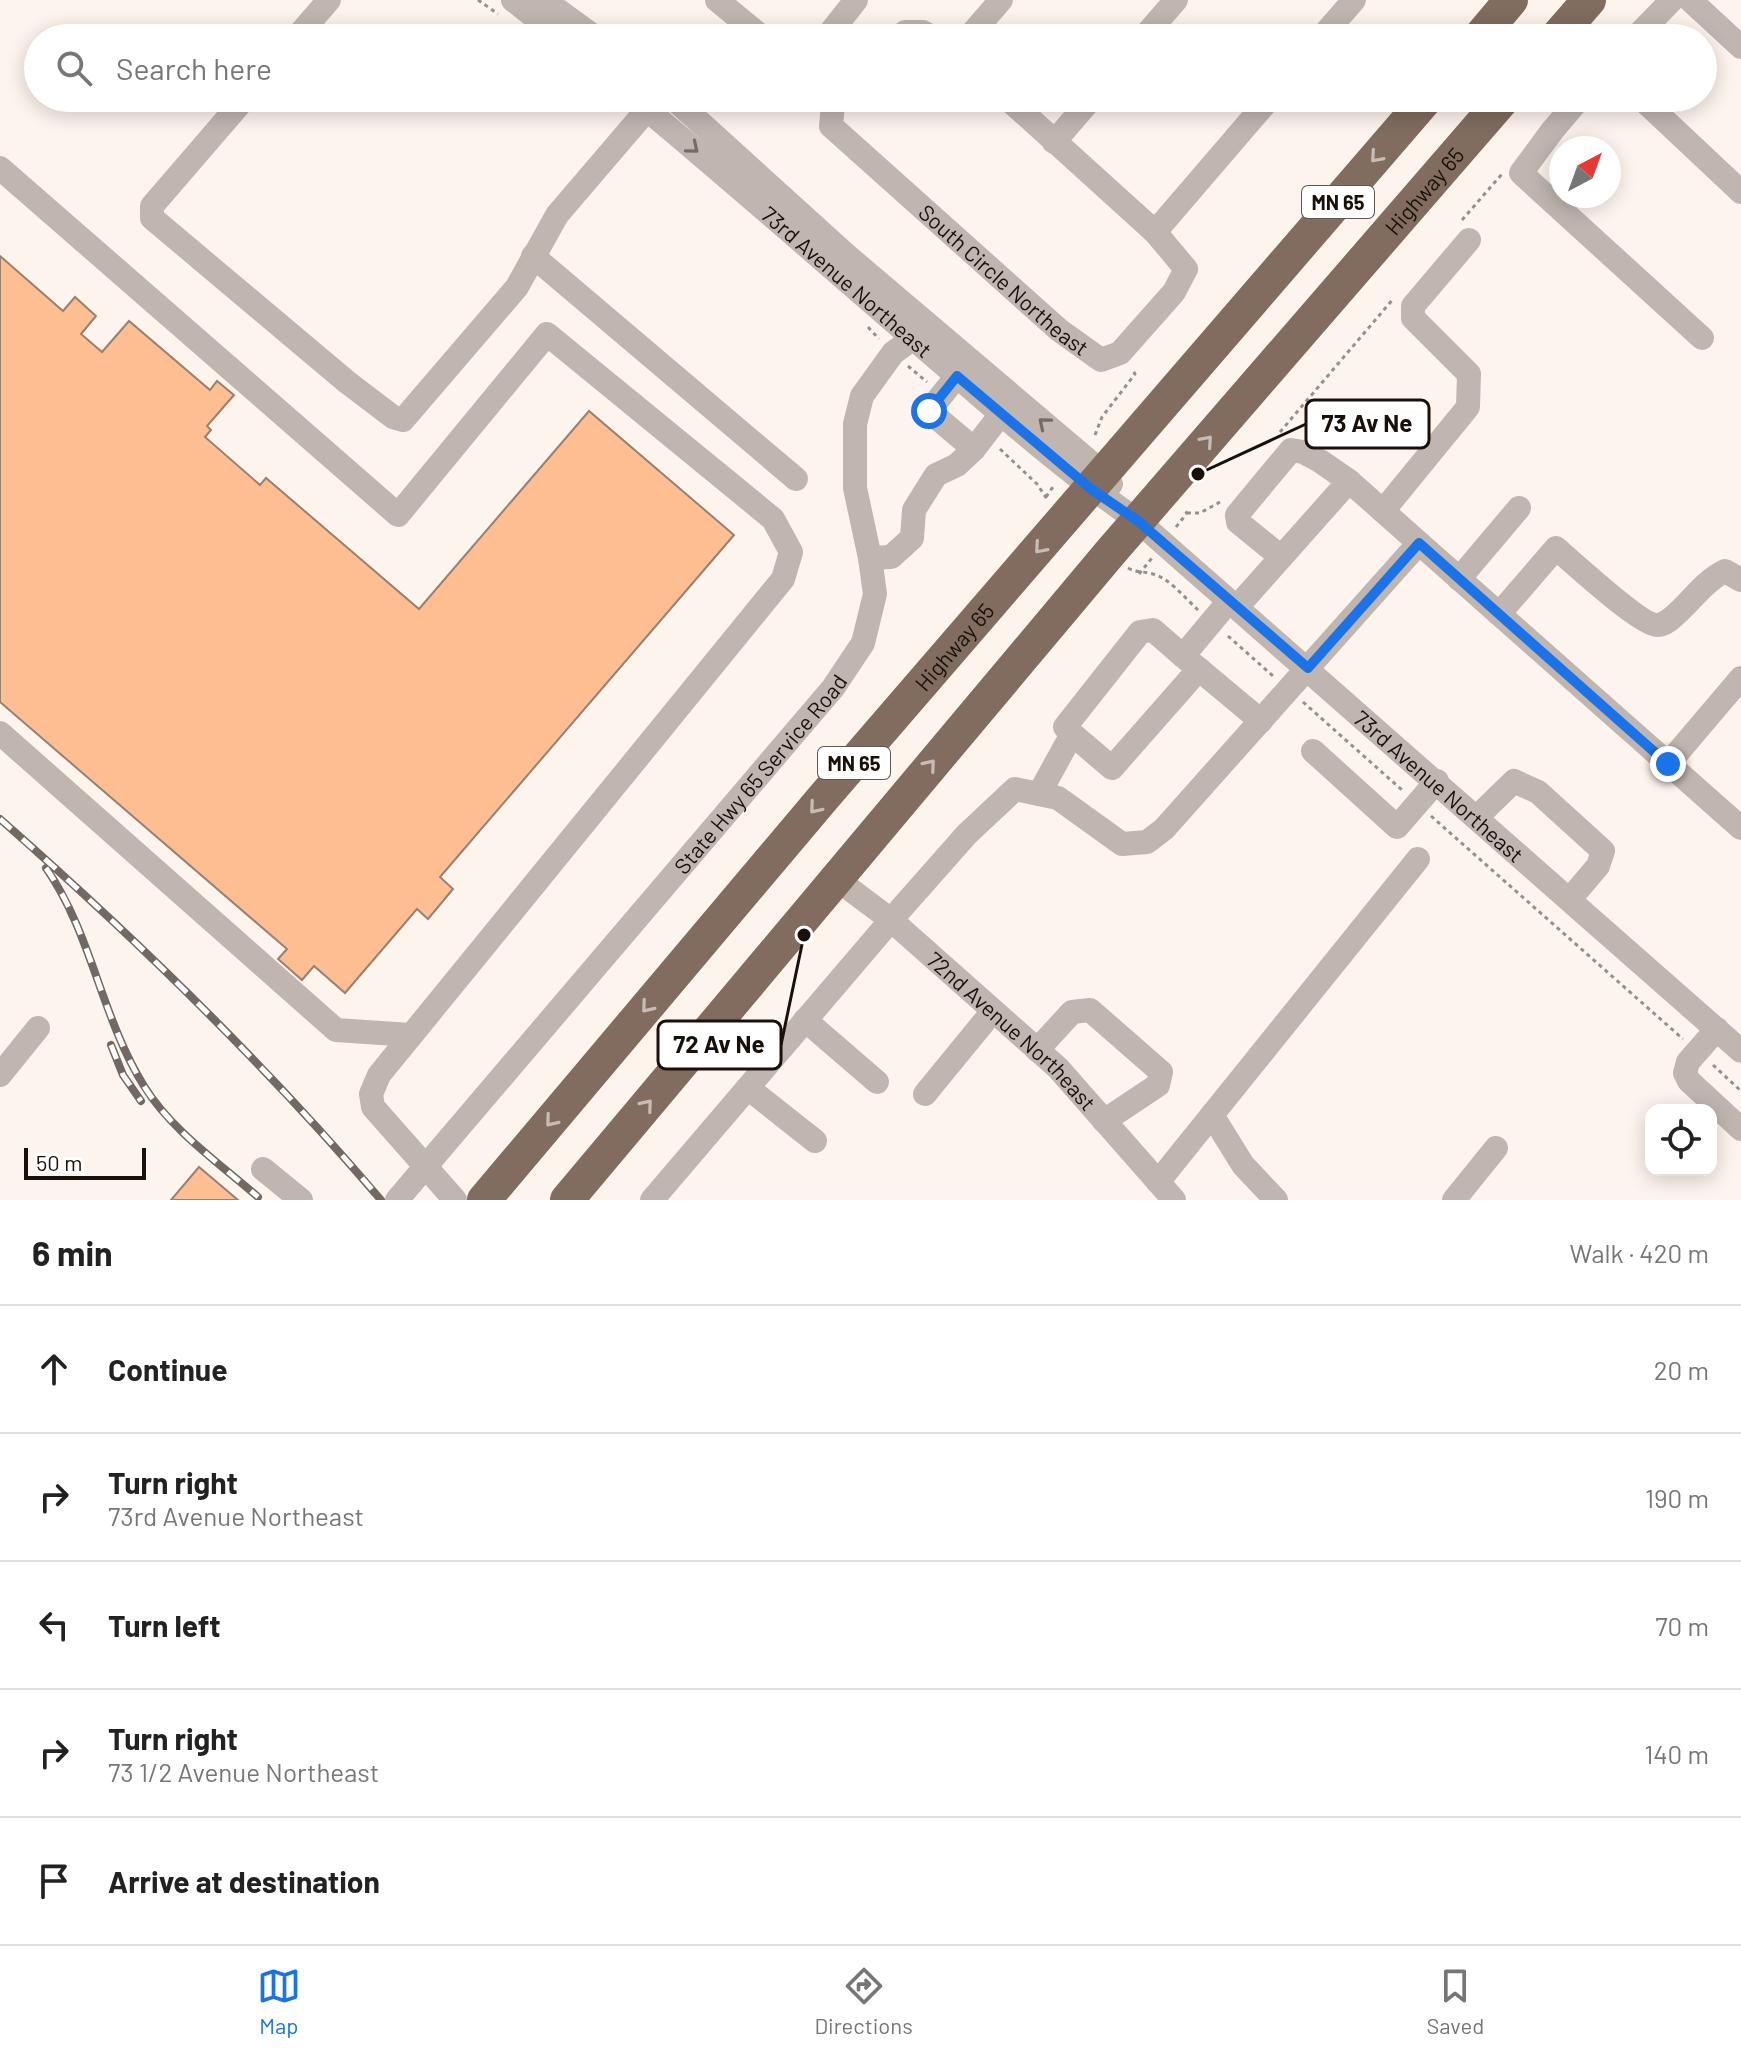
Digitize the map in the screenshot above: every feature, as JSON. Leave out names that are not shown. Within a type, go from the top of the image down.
[{"type":"highway","points":[[1491,24],[1511,0]]},
{"type":"highway","points":[[1568,24],[1589,0]]},
{"type":"highway","name":"Highway 65","points":[[484,1200],[823,798],[1415,112]]},
{"type":"highway","name":"Highway 65","points":[[567,1200],[1109,554],[1492,112]]},
{"type":"street","points":[[308,24],[329,0]]},
{"type":"street","points":[[717,0],[746,24]]},
{"type":"street","points":[[837,24],[856,0]]},
{"type":"street","points":[[980,24],[1001,0]]},
{"type":"street","points":[[1155,24],[1176,0]]},
{"type":"street","points":[[1333,24],[1354,0]]},
{"type":"street","points":[[1649,24],[1672,0]]},
{"type":"street","points":[[1690,0],[1716,24]]},
{"type":"street","points":[[529,2],[549,24]]},
{"type":"street","points":[[529,2],[570,24]]},
{"type":"street","points":[[1717,25],[1741,47]]},
{"type":"street","points":[[233,112],[152,206],[152,218],[393,417],[403,420],[517,287],[557,215],[638,112]]},
{"type":"street","name":"73rd Avenue Northeast","points":[[657,112],[910,338],[1097,481],[1138,521],[1741,1051]]},
{"type":"street","name":"73rd Avenue Northeast","points":[[688,112],[845,254],[949,385],[1001,414],[1097,481]]},
{"type":"street","name":"South Circle Northeast","points":[[832,112],[831,126],[1059,330],[1101,360],[1120,353],[1174,292],[1186,269],[1155,232],[1022,112]]},
{"type":"street","points":[[1054,142],[1080,112]]},
{"type":"street","points":[[1155,232],[1258,112]]},
{"type":"street","points":[[1568,112],[1521,173],[1702,338]]},
{"type":"street","points":[[1656,112],[1741,192]]},
{"type":"street","points":[[0,168],[398,515],[547,334],[773,519],[791,552],[783,579],[379,1075],[371,1094],[373,1107],[455,1200]]},
{"type":"street","points":[[1383,511],[1468,407],[1469,374],[1413,318],[1413,306],[1462,234]]},
{"type":"street","points":[[533,256],[796,479]]},
{"type":"street","name":"State Hwy 65 Service Road","points":[[397,1200],[833,688],[863,643],[875,594],[855,488],[855,424],[862,396],[910,338]]},
{"type":"street","points":[[949,385],[929,411],[979,441]]},
{"type":"street","points":[[870,558],[891,557],[912,538],[914,510],[936,475],[957,465],[1001,414]]},
{"type":"street","points":[[1281,557],[1238,522],[1237,515],[1284,443],[1320,461],[1349,481],[1741,828]]},
{"type":"street","points":[[1261,721],[1191,662],[1153,630],[1140,632],[1065,727],[1112,768],[1191,662],[1212,622],[1281,557],[1349,481]]},
{"type":"street","points":[[1459,579],[1519,508]]},
{"type":"street","points":[[652,1200],[891,920],[967,834],[1015,789],[1058,798],[1122,844],[1147,842],[1164,829],[1419,543]]},
{"type":"street","points":[[1499,614],[1556,548],[1652,625],[1671,620],[1714,577],[1725,571],[1741,580]]},
{"type":"street","points":[[1668,764],[1741,678]]},
{"type":"street","points":[[0,733],[336,1030],[411,1035]]},
{"type":"street","points":[[1039,794],[1072,734]]},
{"type":"street","points":[[1313,751],[1397,827],[1437,781]]},
{"type":"street","points":[[1477,817],[1514,781],[1538,792],[1603,851],[1598,866],[1570,899]]},
{"type":"street","points":[[1166,1191],[1212,1115],[1418,859]]},
{"type":"street","name":"72nd Avenue Northeast","points":[[835,878],[891,920],[1058,1068],[1166,1191]]},
{"type":"street","points":[[1037,1050],[1072,1012],[1090,1010],[1161,1072],[1158,1085],[1104,1121]]},
{"type":"street","points":[[925,1094],[993,1011]]},
{"type":"street","points":[[805,1020],[877,1082]]},
{"type":"street","points":[[0,1075],[38,1028]]},
{"type":"street","points":[[1717,1029],[1688,1062],[1685,1073],[1689,1081],[1741,1129]]},
{"type":"street","points":[[748,1088],[815,1141]]},
{"type":"street","points":[[1212,1115],[1243,1165],[1276,1200]]},
{"type":"street","points":[[1454,1200],[1496,1148]]},
{"type":"street","points":[[263,1169],[301,1200]]},
{"type":"path","points":[[1462,234],[1504,172],[1521,173]]},
{"type":"path","points":[[1284,443],[1395,297]]},
{"type":"path","points":[[863,323],[910,338],[949,385]]},
{"type":"path","points":[[1095,435],[1102,417],[1135,374],[1120,353]]},
{"type":"path","points":[[979,441],[1037,484],[1051,505],[1065,518]]},
{"type":"path","points":[[1187,513],[1200,513],[1217,506],[1227,494]]},
{"type":"path","points":[[1109,554],[1139,574],[1150,573],[1162,578],[1741,1091]]},
{"type":"building","points":[[0,256],[63,311],[75,297],[96,316],[81,334],[102,352],[129,321],[210,390],[217,381],[234,395],[207,426],[211,430],[205,437],[260,485],[266,478],[419,609],[589,411],[734,535],[440,877],[453,889],[428,919],[417,909],[345,993],[314,966],[302,980],[278,959],[287,949],[0,702]]},
{"type":"building","points":[[199,1167],[238,1200],[171,1200]]},
{"type":"railway","points":[[0,819],[197,1003],[292,1100],[381,1200]]},
{"type":"railway","points":[[46,868],[75,920],[117,1032],[144,1086],[182,1131],[258,1197]]},
{"type":"railway","points":[[111,1045],[123,1075],[141,1101]]},
{"type":"place","name":"73 Av Ne","points":[[1198,474]]},
{"type":"place","name":"72 Av Ne","points":[[804,935]]},
{"type":"route","points":[[929,411],[957,376],[1091,489],[1138,521],[1308,668],[1419,543],[1668,764]]}]
